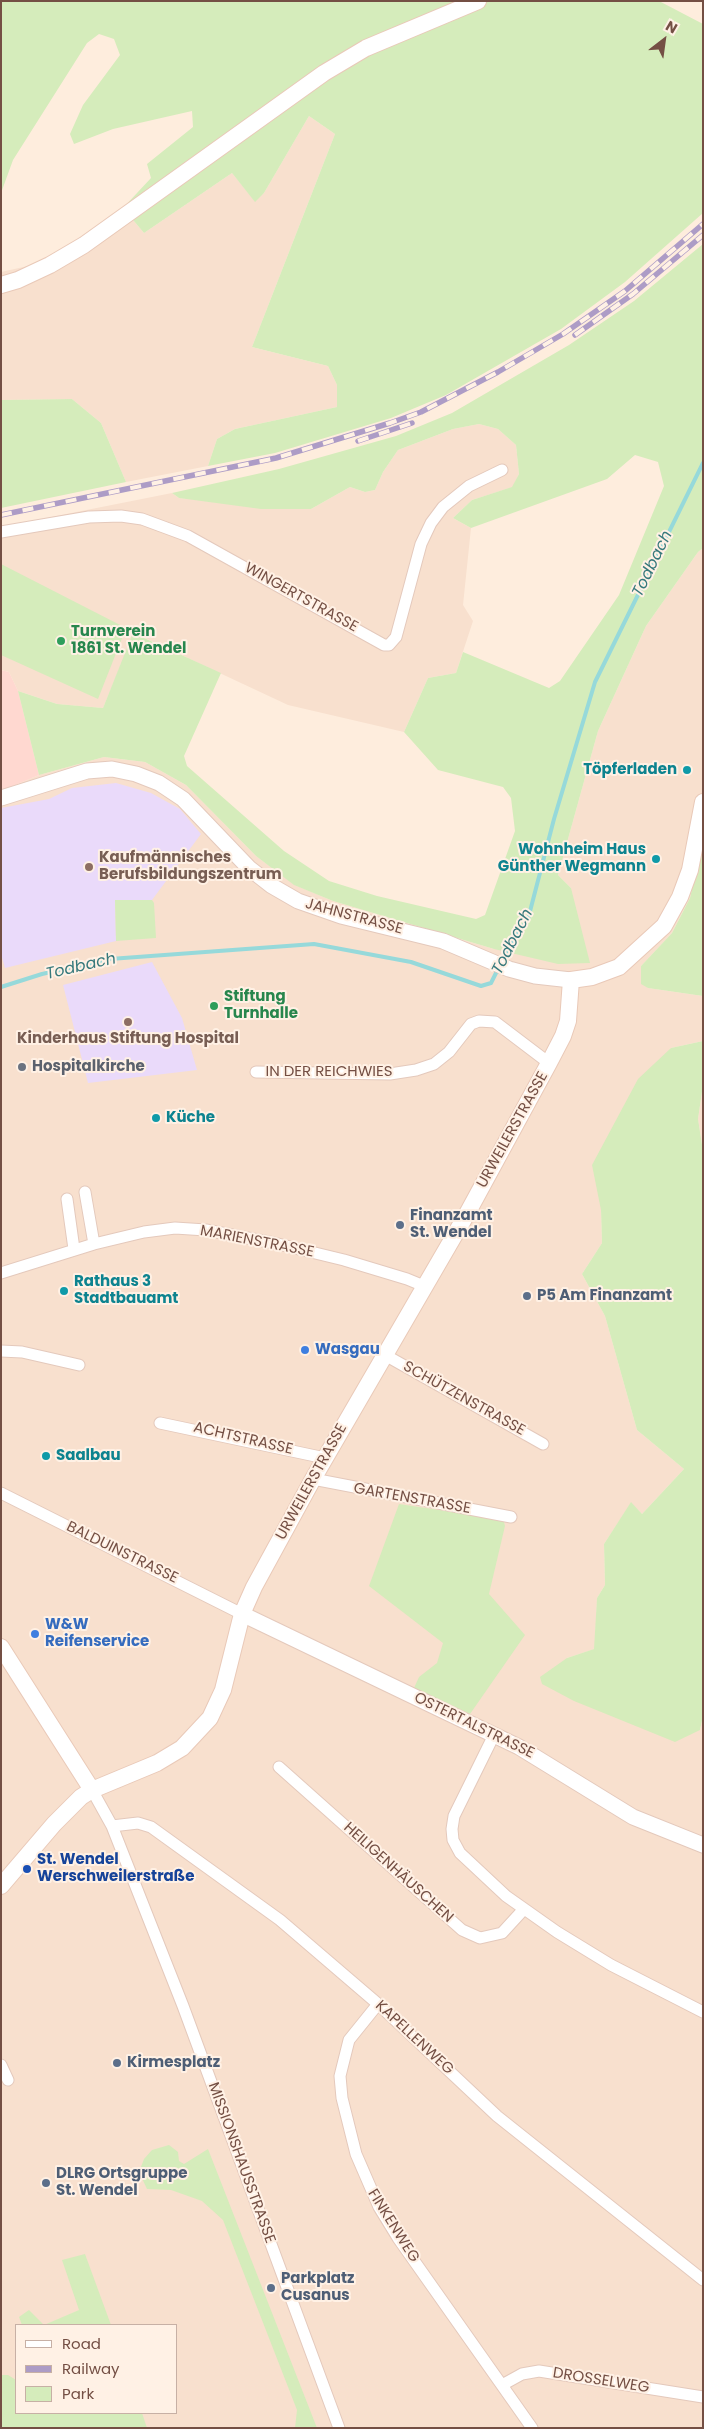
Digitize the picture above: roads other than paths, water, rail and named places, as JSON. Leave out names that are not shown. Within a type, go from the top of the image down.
[{"type":"main road","points":[[1,285],[18,280],[50,265],[84,245],[324,73],[366,48],[478,1]]},
{"type":"main road","points":[[571,980],[592,977],[619,967],[664,926],[680,897],[690,870],[703,802]]},
{"type":"main road","name":"URWEILERSTRASSE","points":[[1,1886],[72,1805],[92,1790],[158,1763],[182,1748],[198,1733],[217,1705],[223,1690],[242,1614],[254,1587],[384,1354],[468,1212],[564,1036],[568,1021],[571,980]]},
{"type":"main road","points":[[1,1647],[92,1790]]},
{"type":"street","name":"WINGERTSTRASSE","points":[[1,532],[89,517],[121,516],[142,519],[188,536],[384,645],[389,646],[396,637],[421,544],[431,523],[443,507],[469,486],[502,470]]},
{"type":"street","name":"JAHNSTRASSE","points":[[1,798],[87,771],[112,769],[136,774],[159,783],[183,799],[249,868],[272,886],[298,901],[341,916],[443,941],[510,969],[535,976],[571,980]]},
{"type":"street","name":"IN DER REICHWIES","points":[[256,1072],[390,1074],[416,1070],[434,1064],[449,1052],[471,1024],[479,1021],[496,1022],[549,1064]]},
{"type":"street","points":[[85,1192],[94,1244]]},
{"type":"street","points":[[67,1199],[74,1250]]},
{"type":"street","name":"MARIENSTRASSE","points":[[1,1273],[94,1244],[144,1232],[175,1228],[206,1230],[344,1260],[424,1286]]},
{"type":"street","points":[[1,1351],[22,1352],[79,1365]]},
{"type":"street","name":"SCHÜTZENSTRASSE","points":[[384,1354],[543,1444]]},
{"type":"street","name":"ACHTSTRASSE","points":[[160,1422],[325,1458]]},
{"type":"street","name":"GARTENSTRASSE","points":[[313,1479],[511,1517]]},
{"type":"street","name":"BALDUINSTRASSE","points":[[1,1493],[242,1614]]},
{"type":"street","name":"OSTERTALSTRASSE","points":[[242,1614],[549,1763],[633,1817],[703,1845]]},
{"type":"street","points":[[494,1735],[454,1816],[452,1829],[454,1840],[460,1853],[524,1910],[611,1965],[703,2012]]},
{"type":"street","name":"HEILIGENHÄUSCHEN","points":[[279,1766],[462,1930],[480,1938],[502,1933],[524,1910]]},
{"type":"street","name":"MISSIONSHAUSSTRASSE","points":[[92,1790],[112,1826],[183,2006],[339,2428]]},
{"type":"street","name":"KAPELLENWEG","points":[[112,1826],[138,1823],[164,1835],[280,1920],[378,2004],[497,2116],[703,2280]]},
{"type":"street","name":"FINKENWEG","points":[[378,2004],[349,2040],[342,2068],[342,2098],[356,2154],[379,2207],[398,2238],[532,2428]]},
{"type":"street","points":[[1,2065],[8,2080]]},
{"type":"street","name":"DROSSELWEG","points":[[502,2385],[522,2374],[539,2371],[703,2397]]},
{"type":"waterway","name":"Todbach","points":[[502,961],[509,946],[528,919],[554,819],[595,682],[703,463]]},
{"type":"waterway","name":"Todbach","points":[[1,987],[42,974],[110,959],[314,944],[411,962],[481,986],[491,983],[499,967]]},
{"type":"railway","points":[[1,515],[276,458],[421,412],[498,372],[563,334],[625,291],[703,224]]},
{"type":"railway","points":[[575,335],[633,294],[703,235]]},
{"type":"railway","points":[[358,441],[412,423]]},
{"type":"place","name":"Turnverein 1861 St. Wendel","points":[[61,641]]},
{"type":"place","name":"Töpferladen","points":[[687,770]]},
{"type":"place","name":"Wohnheim Haus Günther Wegmann","points":[[656,859]]},
{"type":"place","name":"Kaufmännisches Berufsbildungszentrum","points":[[89,867]]},
{"type":"place","name":"Stiftung Turnhalle","points":[[214,1006]]},
{"type":"place","name":"Kinderhaus Stiftung Hospital","points":[[128,1022]]},
{"type":"place","name":"Hospitalkirche","points":[[22,1067]]},
{"type":"place","name":"Küche","points":[[156,1118]]},
{"type":"place","name":"Finanzamt St. Wendel","points":[[400,1225]]},
{"type":"place","name":"Rathaus 3 Stadtbauamt","points":[[64,1291]]},
{"type":"place","name":"P5 Am Finanzamt","points":[[527,1296]]},
{"type":"place","name":"Wasgau","points":[[305,1350]]},
{"type":"place","name":"Saalbau","points":[[46,1456]]},
{"type":"place","name":"W&W Reifenservice","points":[[35,1634]]},
{"type":"place","name":"St. Wendel Werschweilerstraße","points":[[27,1869]]},
{"type":"place","name":"Kirmesplatz","points":[[117,2063]]},
{"type":"place","name":"DLRG Ortsgruppe St. Wendel","points":[[46,2183]]},
{"type":"place","name":"Parkplatz Cusanus","points":[[271,2288]]}]
